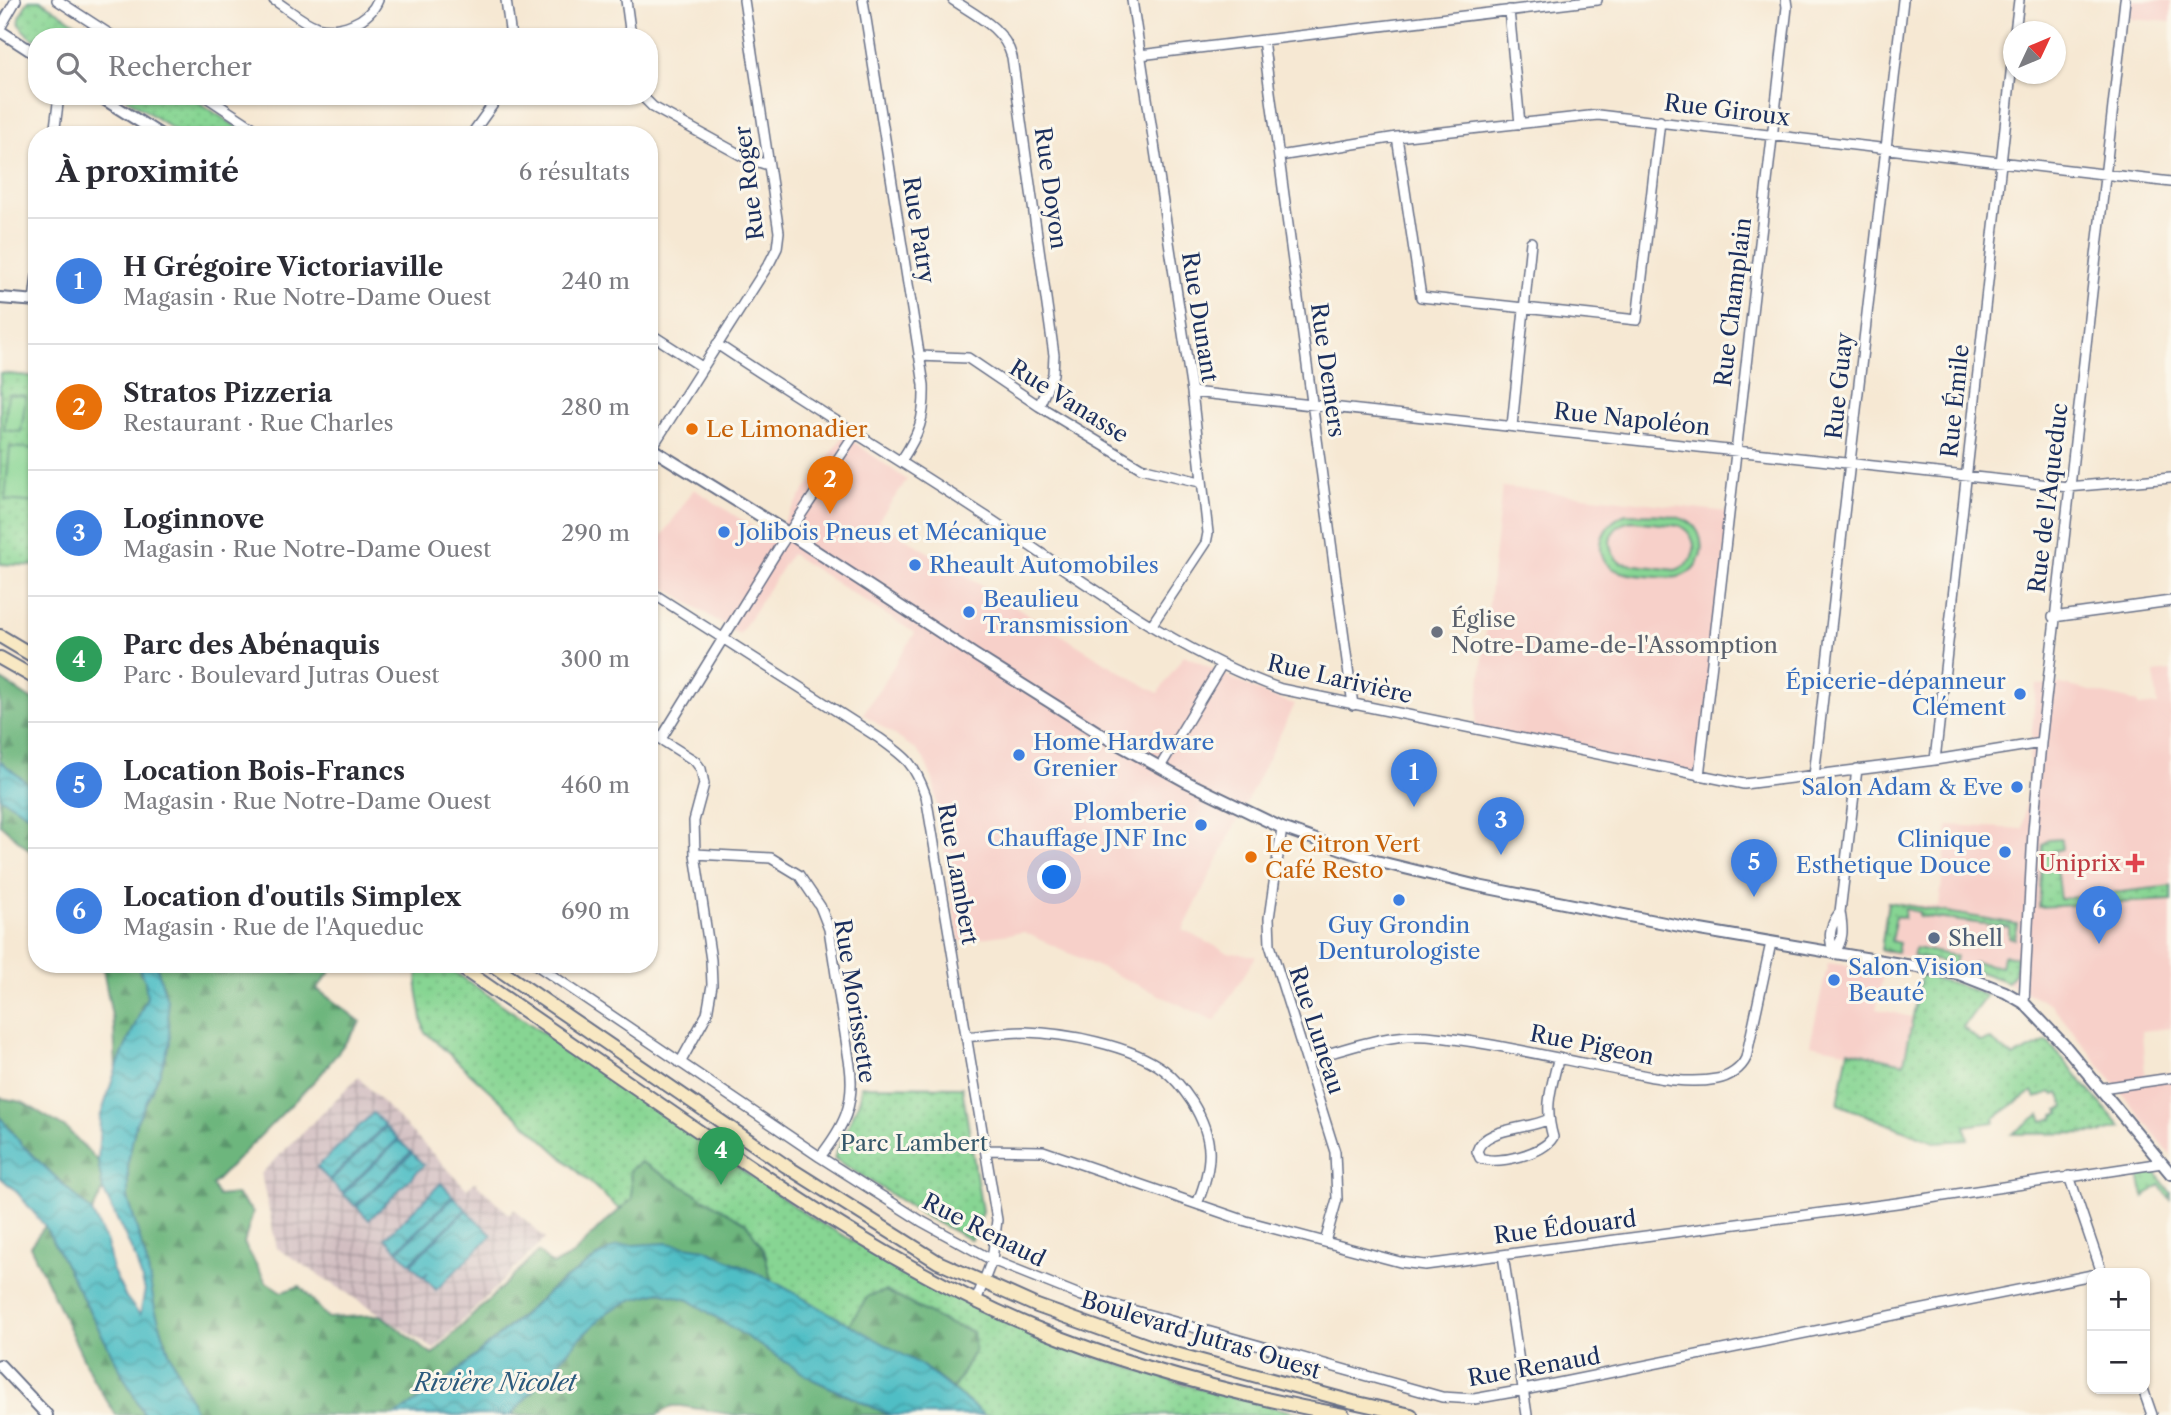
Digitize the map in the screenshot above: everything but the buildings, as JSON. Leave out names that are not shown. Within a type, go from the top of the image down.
[{"type":"main road","points":[[0,636],[28,652]]},
{"type":"main road","points":[[0,658],[28,674]]},
{"type":"main road","name":"Boulevard Jutras Ouest","points":[[469,973],[803,1202],[888,1254],[976,1301],[1053,1335],[1145,1368],[1283,1404],[1343,1415]]},
{"type":"main road","name":"Boulevard Jutras Ouest","points":[[504,973],[838,1200],[938,1262],[983,1284],[1097,1329],[1157,1349],[1411,1415]]},
{"type":"street","points":[[16,0],[0,29],[28,49]]},
{"type":"street","points":[[57,0],[100,28]]},
{"type":"street","points":[[274,0],[317,27],[328,28],[355,24],[376,6],[378,0]]},
{"type":"street","points":[[506,0],[511,28]]},
{"type":"street","points":[[626,0],[630,28]]},
{"type":"street","name":"Rue Patry","points":[[863,0],[924,385],[924,407],[919,432],[901,461]]},
{"type":"street","name":"Rue Doyon","points":[[953,0],[999,32],[1009,46],[1014,68],[1054,355],[1053,374],[1038,406]]},
{"type":"street","name":"Rue Dunant","points":[[1132,0],[1192,392],[1200,482],[1208,533],[1206,543],[1151,626]]},
{"type":"street","points":[[1140,55],[1597,0]]},
{"type":"street","name":"Rue Champlain","points":[[1699,776],[1786,0]]},
{"type":"street","name":"Rue Guay","points":[[1814,776],[1903,0]]},
{"type":"street","points":[[2016,21],[2019,0]]},
{"type":"street","name":"Rue de l'Aqueduc","points":[[2024,1003],[2033,831],[2053,617],[2125,0]]},
{"type":"street","name":"Rue Roger","points":[[658,436],[777,248],[779,232],[748,1]]},
{"type":"street","points":[[1509,10],[1520,124]]},
{"type":"street","name":"Rue Demers","points":[[1264,40],[1353,705]]},
{"type":"street","name":"Rue Émile","points":[[1934,760],[2009,84]]},
{"type":"street","points":[[55,126],[58,105]]},
{"type":"street","points":[[113,105],[147,126]]},
{"type":"street","points":[[219,105],[250,126]]},
{"type":"street","points":[[477,126],[493,105]]},
{"type":"street","points":[[651,105],[735,152],[768,165]]},
{"type":"street","name":"Rue Giroux","points":[[1279,156],[1397,137],[1598,115],[2171,181]]},
{"type":"street","points":[[1397,137],[1421,297],[1637,320],[1660,121]]},
{"type":"street","points":[[1511,426],[1531,242]]},
{"type":"street","points":[[0,298],[28,300]]},
{"type":"street","points":[[658,339],[702,367]]},
{"type":"street","name":"Rue Larivière","points":[[717,344],[901,461],[1151,626],[1254,680],[1281,689],[1744,784],[1934,760],[2041,743]]},
{"type":"street","name":"Rue Vanasse","points":[[919,356],[968,358],[1038,406],[1141,468],[1200,482]]},
{"type":"street","name":"Rue Napoléon","points":[[1192,392],[2068,487],[2171,478]]},
{"type":"street","points":[[661,739],[789,533],[856,432]]},
{"type":"street","points":[[658,454],[789,533],[1107,738],[1282,828],[1369,858],[1463,883],[1771,943],[1959,974],[1987,984],[2024,1003],[2102,1088],[2171,1174]]},
{"type":"street","name":"Rue Lambert","points":[[658,597],[879,738],[909,760],[915,768],[926,796],[997,1220],[992,1260],[976,1301]]},
{"type":"street","points":[[2053,617],[2171,601]]},
{"type":"street","points":[[1160,767],[1222,664]]},
{"type":"street","points":[[658,737],[695,761],[701,769],[704,784],[694,821],[695,854],[712,985],[707,1014],[680,1063]]},
{"type":"street","points":[[1834,954],[1842,936],[1840,912],[1857,769]]},
{"type":"street","name":"Rue Luneau","points":[[1282,828],[1269,918],[1270,945],[1335,1152],[1337,1199],[1325,1242]]},
{"type":"street","name":"Rue Morissette","points":[[695,854],[760,856],[783,863],[799,875],[825,918],[852,1091],[843,1124],[820,1157]]},
{"type":"street","name":"Rue Pigeon","points":[[1307,1060],[1356,1045],[1404,1036],[1426,1036],[1483,1043],[1682,1081],[1720,1079],[1743,1064],[1746,1058],[1771,943]]},
{"type":"street","name":"Rue Renaud","points":[[556,973],[680,1063],[820,1157],[921,1221],[992,1260],[1082,1296],[1442,1397],[1474,1399],[1524,1390],[2087,1276]]},
{"type":"street","points":[[966,1037],[1023,1032],[1057,1034],[1130,1053],[1162,1069],[1184,1089],[1207,1131],[1210,1157],[1207,1180],[1197,1204]]},
{"type":"street","points":[[1549,1119],[1538,1125],[1485,1137],[1477,1151],[1480,1158],[1500,1160],[1544,1148],[1553,1137],[1548,1100],[1558,1059]]},
{"type":"street","points":[[2102,1088],[2171,1079]]},
{"type":"street","name":"Rue Édouard","points":[[985,1150],[1043,1152],[1246,1221],[1425,1265],[1897,1203],[2162,1163]]},
{"type":"street","points":[[2069,1176],[2099,1268]]},
{"type":"street","points":[[1503,1255],[1527,1415]]},
{"type":"street","points":[[0,1365],[47,1415]]},
{"type":"street","points":[[2145,1394],[2152,1415]]},
{"type":"shaded area","points":[[2132,0],[2171,0],[2171,22],[2130,19]]},
{"type":"shaded area","points":[[844,435],[907,480],[878,521],[1106,663],[1158,693],[1184,655],[1269,696],[1295,704],[1183,930],[1227,952],[1256,956],[1215,1021],[1024,932],[959,941],[933,780],[924,759],[915,749],[863,714],[915,633],[791,554],[739,635],[658,583],[658,542],[694,489],[771,539]]},
{"type":"shaded area","points":[[1502,487],[1729,512],[1699,776],[1475,729]]},
{"type":"shaded area","points":[[2171,671],[2171,1028],[2142,1031],[2145,1075],[2171,1073],[2171,1155],[2051,1004],[2005,982],[1960,966],[1880,952],[1886,901],[1939,907],[1948,825],[2023,829],[2036,685],[2061,684],[2137,702],[2139,707],[2158,705],[2154,673]]},
{"type":"shaded area","points":[[1828,963],[1884,970],[1876,1009],[1912,1017],[1904,1063],[1810,1044]]},
{"type":"shaded area","points":[[358,1077],[467,1189],[475,1182],[509,1214],[514,1209],[545,1239],[434,1349],[277,1248],[261,1174]]},
{"type":"green space","points":[[29,0],[40,0],[83,28],[28,28],[28,35],[21,27],[21,13]]},
{"type":"green space","points":[[137,105],[203,105],[235,126],[168,126]]},
{"type":"green space","points":[[0,373],[28,376],[28,566],[0,564]]},
{"type":"green space","points":[[8,394],[26,396],[21,432],[4,430]]},
{"type":"green space","points":[[10,447],[28,448],[28,502],[5,500]]},
{"type":"green space","points":[[1626,514],[1656,514],[1685,520],[1699,533],[1699,559],[1687,573],[1678,577],[1618,571],[1603,558],[1601,550],[1604,533]],"holes":[[[1633,521],[1680,526],[1691,537],[1694,550],[1688,562],[1675,570],[1621,563],[1611,551],[1611,538],[1618,527],[1625,523]]]},
{"type":"green space","points":[[0,679],[28,697],[28,784],[0,761]]},
{"type":"green space","points":[[0,797],[28,814],[28,849],[0,824]]},
{"type":"green space","points":[[2061,839],[2062,849],[2054,851],[2060,899],[2171,886],[2171,900],[2039,907],[2043,845],[2048,840]]},
{"type":"green space","points":[[1888,902],[2017,924],[2015,939],[2009,937],[2009,927],[1919,916],[1919,912],[1905,909],[1904,918],[1896,916],[1891,941],[1899,943],[1897,952],[1881,950]]},
{"type":"green space","points":[[1915,948],[1956,956],[1954,964],[1913,956]]},
{"type":"green space","points":[[2003,956],[2016,957],[2015,974],[2008,982],[1971,969],[1974,962],[2001,967]]},
{"type":"green space","points":[[104,973],[141,973],[145,980],[147,997],[116,1069],[114,1027]]},
{"type":"green space","points":[[159,973],[329,973],[317,989],[361,1022],[322,1073],[212,1185],[218,1196],[236,1194],[253,1212],[244,1243],[266,1282],[282,1292],[300,1286],[328,1318],[381,1315],[432,1355],[538,1252],[553,1265],[573,1255],[632,1199],[630,1170],[641,1162],[746,1223],[764,1250],[771,1280],[705,1249],[617,1246],[557,1284],[442,1385],[396,1415],[197,1415],[169,1352],[155,1309],[147,1264],[128,1198],[128,1162],[136,1123],[159,1075],[170,1042],[167,1000]]},
{"type":"green space","points":[[418,973],[456,973],[810,1217],[969,1305],[1069,1349],[1200,1389],[1306,1415],[984,1415],[953,1389],[961,1375],[973,1332],[868,1297],[848,1326],[771,1280],[764,1250],[630,1171],[633,1199],[620,1210],[424,1031],[417,988]]},
{"type":"green space","points":[[1921,975],[1963,986],[1986,996],[1963,1027],[1980,1042],[1990,1039],[2013,1057],[2047,1041],[2121,1127],[2101,1133],[2012,1134],[2040,1114],[2043,1121],[2054,1118],[2054,1115],[2060,1113],[2058,1110],[2065,1107],[2059,1093],[2054,1095],[2051,1092],[2036,1098],[2033,1091],[1994,1118],[1995,1122],[1965,1126],[1968,1140],[1934,1142],[1838,1104],[1848,1050],[1904,1063]]},
{"type":"green space","name":"Parc Lambert","points":[[861,1086],[962,1087],[982,1211],[978,1228],[971,1240],[928,1218],[834,1158],[860,1099]]},
{"type":"green space","points":[[0,1098],[22,1102],[67,1129],[98,1161],[103,1190],[92,1212],[23,1146],[0,1117]]},
{"type":"green space","points":[[2155,1172],[2171,1193],[2170,1199],[2160,1185],[2144,1197],[2139,1175]]},
{"type":"green space","points":[[45,1226],[144,1415],[116,1415],[93,1379],[30,1246]]},
{"type":"green space","points":[[886,1291],[947,1323],[973,1332],[975,1350],[953,1389],[921,1365],[848,1326],[868,1296]]},
{"type":"green space","points":[[660,1292],[689,1300],[814,1380],[890,1415],[735,1415],[672,1406],[657,1415],[511,1415],[570,1347],[609,1311],[621,1304]]},
{"type":"water","points":[[0,761],[28,784],[28,814],[0,797]]},
{"type":"water","points":[[141,973],[159,973],[167,1000],[170,1042],[159,1075],[136,1123],[128,1162],[128,1198],[147,1264],[155,1309],[169,1352],[197,1415],[144,1415],[45,1226],[16,1191],[0,1177],[0,1117],[23,1146],[92,1212],[107,1243],[112,1269],[125,1296],[140,1315],[145,1290],[135,1257],[103,1190],[98,1161],[100,1118],[116,1069],[147,997],[145,980]]},
{"type":"water","points":[[373,1113],[385,1125],[329,1180],[317,1167]]},
{"type":"water","points":[[386,1127],[398,1139],[342,1193],[330,1181]]},
{"type":"water","points":[[399,1140],[411,1152],[355,1206],[343,1194]]},
{"type":"water","points":[[412,1153],[424,1165],[369,1220],[357,1207]]},
{"type":"water","points":[[441,1183],[453,1196],[397,1250],[385,1238]]},
{"type":"water","points":[[454,1197],[466,1209],[410,1263],[398,1251]]},
{"type":"water","points":[[466,1210],[492,1235],[436,1290],[424,1277],[428,1272],[423,1277],[411,1264]]},
{"type":"water","name":"Rivière Nicolet","points":[[666,1243],[705,1249],[771,1280],[921,1365],[984,1415],[890,1415],[814,1380],[689,1300],[660,1292],[633,1299],[609,1311],[580,1338],[511,1415],[396,1415],[442,1385],[557,1285],[599,1256],[617,1246]]},
{"type":"place","name":"Le Limonadier","points":[[692,429]]},
{"type":"place","name":"Stratos Pizzeria","points":[[830,514]]},
{"type":"place","name":"Jolibois Pneus et Mécanique","points":[[724,532]]},
{"type":"place","name":"Rheault Automobiles","points":[[915,565]]},
{"type":"place","name":"Beaulieu Transmission","points":[[969,612]]},
{"type":"place","name":"Église Notre-Dame-de-l'Assomption","points":[[1437,632]]},
{"type":"place","name":"Épicerie-dépanneur Clément","points":[[2020,694]]},
{"type":"place","name":"Home Hardware Grenier","points":[[1019,755]]},
{"type":"place","name":"Salon Adam & Eve","points":[[2017,787]]},
{"type":"place","name":"H Grégoire Victoriaville","points":[[1414,807]]},
{"type":"place","name":"Plomberie Chauffage JNF Inc","points":[[1201,825]]},
{"type":"place","name":"Clinique Esthetique Douce","points":[[2005,852]]},
{"type":"place","name":"Loginnove","points":[[1501,855]]},
{"type":"place","name":"Le Citron Vert Café Resto","points":[[1251,857]]},
{"type":"place","name":"Uniprix","points":[[2135,863]]},
{"type":"place","name":"Location Bois-Francs","points":[[1754,897]]},
{"type":"place","name":"Guy Grondin Denturologiste","points":[[1399,900]]},
{"type":"place","name":"Shell","points":[[1934,938]]},
{"type":"place","name":"Location d'outils Simplex","points":[[2099,944]]},
{"type":"place","name":"Salon Vision Beauté","points":[[1834,980]]},
{"type":"place","name":"Parc des Abénaquis","points":[[721,1185]]}]
